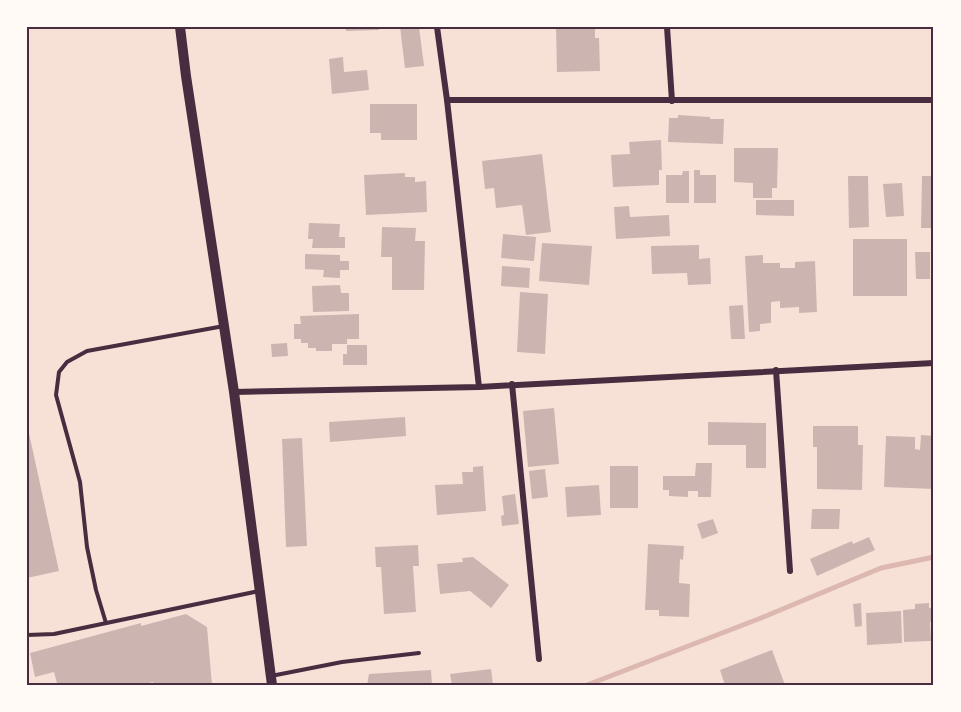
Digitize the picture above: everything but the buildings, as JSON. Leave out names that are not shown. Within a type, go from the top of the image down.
[{"type":"main road","points":[[180,27],[225,326],[271,681]]},
{"type":"street","points":[[437,27],[478,387]]},
{"type":"street","points":[[667,27],[672,101]]},
{"type":"street","points":[[447,99],[934,100]]},
{"type":"street","points":[[234,392],[478,387],[934,363]]},
{"type":"street","points":[[776,370],[790,571]]},
{"type":"street","points":[[512,384],[539,659]]},
{"type":"lane","points":[[106,623],[87,547],[80,482],[56,395],[59,372],[67,362],[87,351],[225,326]]},
{"type":"lane","points":[[27,635],[54,634],[260,591]]},
{"type":"lane","points":[[271,681],[342,662],[419,653]]},
{"type":"waterway","points":[[587,685],[761,618],[881,568],[934,557]]}]
